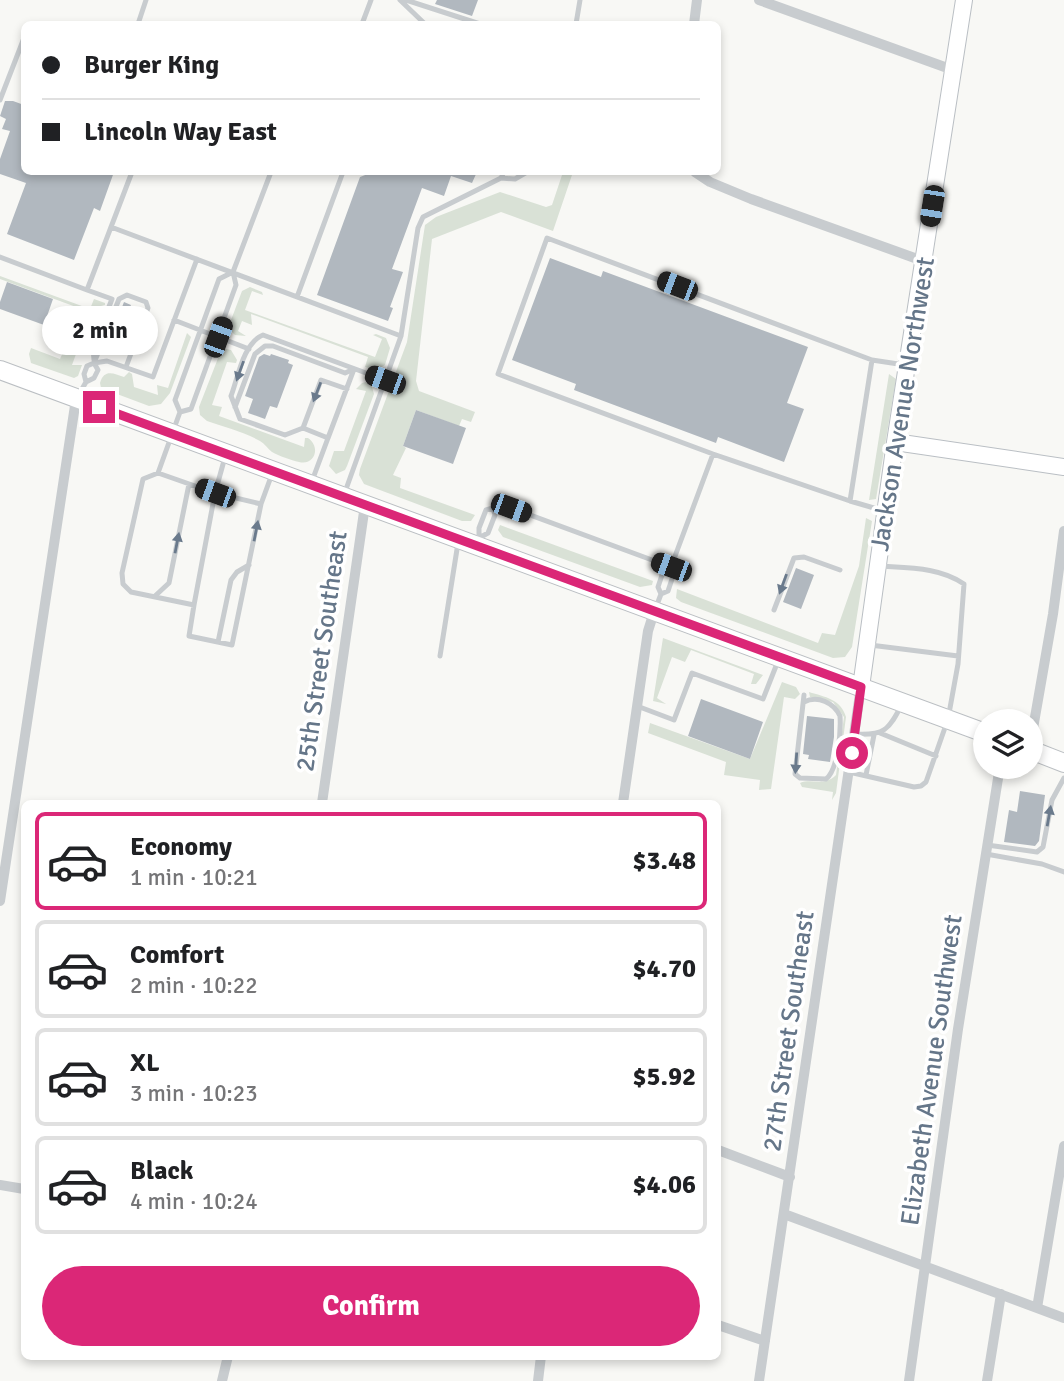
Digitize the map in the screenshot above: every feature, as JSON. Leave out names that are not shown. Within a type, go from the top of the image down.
[{"type":"main road","points":[[0,370],[273,472],[471,541],[654,612],[973,728]]},
{"type":"main road","points":[[1043,755],[1064,763]]},
{"type":"street","points":[[694,21],[697,0]]},
{"type":"street","points":[[759,0],[953,70]]},
{"type":"street","name":"Jackson Avenue Northwest","points":[[861,687],[871,600],[964,0]]},
{"type":"street","points":[[700,175],[751,200],[923,261]]},
{"type":"street","points":[[0,901],[76,399]]},
{"type":"street","points":[[895,442],[1064,467]]},
{"type":"street","name":"25th Street Southeast","points":[[321,800],[365,505]]},
{"type":"street","points":[[1038,709],[1058,616],[1064,531]]},
{"type":"street","points":[[623,800],[648,631],[654,612]]},
{"type":"street","name":"27th Street Southeast","points":[[760,1381],[861,687]]},
{"type":"street","name":"Elizabeth Avenue Southwest","points":[[909,1381],[958,1029],[998,779]]},
{"type":"street","points":[[1037,1308],[1059,1214],[1064,1146]]},
{"type":"street","points":[[721,1151],[790,1177]]},
{"type":"street","points":[[0,1185],[21,1188]]},
{"type":"street","points":[[784,1214],[1064,1318]]},
{"type":"street","points":[[987,1381],[1001,1294]]},
{"type":"street","points":[[721,1326],[765,1341]]},
{"type":"street","points":[[222,1381],[227,1360]]},
{"type":"street","points":[[538,1381],[541,1360]]},
{"type":"lane","points":[[139,21],[146,0]]},
{"type":"lane","points":[[363,21],[371,0]]},
{"type":"lane","points":[[400,0],[422,21]]},
{"type":"lane","points":[[406,0],[471,21]]},
{"type":"lane","points":[[576,21],[580,0]]},
{"type":"lane","points":[[0,100],[21,45]]},
{"type":"lane","points":[[87,290],[131,175]]},
{"type":"lane","points":[[180,412],[191,408],[218,337],[236,285],[233,272],[270,175]]},
{"type":"lane","points":[[297,297],[342,175]]},
{"type":"lane","points":[[343,497],[401,336],[418,228],[423,217],[502,175],[516,179],[522,175]]},
{"type":"lane","points":[[111,227],[401,336]]},
{"type":"lane","points":[[885,511],[713,454],[498,374],[547,239],[872,360],[908,365]]},
{"type":"lane","points":[[0,257],[112,299],[93,348],[94,363],[98,370],[94,378],[86,382],[76,399]]},
{"type":"lane","points":[[94,363],[107,361],[153,377],[197,259]]},
{"type":"lane","points":[[158,473],[180,412],[175,400],[219,279],[233,272]]},
{"type":"lane","points":[[94,363],[119,299],[127,295],[146,302],[148,308],[126,367]]},
{"type":"lane","points":[[174,320],[249,349]]},
{"type":"lane","points":[[328,438],[303,428],[285,435],[240,419],[231,396],[255,338],[263,335],[385,380]]},
{"type":"lane","points":[[235,409],[256,355],[259,349],[265,346],[273,346],[345,373],[354,369]]},
{"type":"lane","points":[[850,501],[872,360]]},
{"type":"lane","points":[[311,485],[354,369]]},
{"type":"lane","points":[[303,428],[321,380],[346,389]]},
{"type":"lane","points":[[226,454],[215,493],[189,636],[232,645],[261,504],[273,472]]},
{"type":"lane","points":[[661,594],[668,591],[671,584],[671,569],[713,454]]},
{"type":"lane","points":[[194,605],[131,592],[123,584],[122,573],[142,480],[158,473],[215,493],[261,504]]},
{"type":"lane","points":[[155,596],[169,583],[189,484]]},
{"type":"lane","points":[[471,541],[488,533],[495,515],[495,502],[671,569]]},
{"type":"lane","points":[[440,656],[471,541],[486,510],[493,508]]},
{"type":"lane","points":[[774,610],[794,558],[804,557],[840,570]]},
{"type":"lane","points":[[218,642],[231,580],[237,572],[249,565]]},
{"type":"lane","points":[[849,772],[914,787],[926,782],[948,719],[958,656],[964,584],[951,575],[877,566]]},
{"type":"lane","points":[[654,612],[661,594],[658,587],[663,572],[671,569]]},
{"type":"lane","points":[[867,644],[958,656]]},
{"type":"lane","points":[[637,706],[674,720],[692,673],[763,699],[779,658]]},
{"type":"lane","points":[[804,699],[833,705],[840,716],[834,770],[829,777],[821,780],[800,778],[794,774],[804,699]]},
{"type":"lane","points":[[866,775],[877,734],[893,723],[903,703]]},
{"type":"lane","points":[[854,734],[877,734],[936,756]]},
{"type":"lane","points":[[1042,863],[1052,800],[1064,779]]},
{"type":"lane","points":[[986,850],[1037,852],[1044,848]]},
{"type":"lane","points":[[986,850],[1042,863],[1064,872]]},
{"type":"shaded area","points":[[562,175],[572,175],[553,231],[501,212],[432,239],[416,381],[419,391],[475,412],[471,422],[462,419],[459,426],[416,410],[403,446],[406,448],[393,475],[401,478],[400,488],[475,515],[471,521],[462,521],[364,484],[359,475],[360,469],[407,342],[425,225],[436,217],[500,192],[546,207],[552,205]]},
{"type":"shaded area","points":[[0,276],[90,309],[94,299],[105,303],[93,308],[72,365],[82,365],[78,376],[74,378],[31,363],[29,354],[31,348],[60,359],[64,350],[72,353],[87,311],[0,279]]},
{"type":"shaded area","points":[[250,287],[263,295],[252,291],[245,310],[375,357],[382,339],[373,335],[386,338],[390,348],[385,365],[377,370],[365,367],[368,357],[251,314],[252,325],[242,321],[238,331],[246,336],[235,335],[228,328],[242,291]]},
{"type":"shaded area","points":[[187,333],[191,337],[170,393],[161,404],[149,406],[101,388],[100,383],[106,374],[113,373],[124,377],[129,372],[132,374],[134,387],[158,395],[157,385],[168,388]]},
{"type":"shaded area","points":[[222,348],[231,350],[237,360],[236,363],[227,362],[212,405],[222,407],[219,416],[304,447],[305,438],[308,438],[315,451],[312,459],[299,462],[278,455],[262,442],[207,421],[200,415],[199,407]]},
{"type":"shaded area","points":[[889,374],[896,379],[876,499],[869,500]]},
{"type":"shaded area","points":[[366,382],[372,387],[374,394],[347,466],[336,474],[329,466],[334,451],[344,451],[366,391],[356,389]]},
{"type":"shaded area","points":[[866,518],[872,521],[852,647],[845,657],[833,658],[676,598],[677,589],[818,643],[822,633],[835,635],[859,566]]},
{"type":"shaded area","points":[[500,525],[653,581],[652,585],[640,587],[503,537],[498,530]]},
{"type":"shaded area","points":[[663,638],[763,675],[756,684],[751,684],[754,674],[691,650],[685,662],[672,657],[657,698],[666,704],[653,701]]},
{"type":"shaded area","points":[[782,682],[796,687],[800,694],[795,699],[784,697],[771,789],[759,790],[760,780],[724,775],[726,762],[648,733],[650,723],[750,759]]},
{"type":"shaded area","points":[[809,692],[836,702],[846,717],[836,793],[832,800],[833,792],[802,787],[800,783],[827,781],[836,775],[844,717],[833,702],[810,697]]},
{"type":"building","points":[[437,0],[478,0],[472,16],[435,4]]},
{"type":"building","points":[[5,101],[21,104],[21,175],[113,175],[100,211],[94,208],[74,260],[7,234],[26,183],[0,174],[0,159],[10,131],[2,129],[6,119],[0,116]]},
{"type":"building","points":[[476,175],[472,183],[451,176],[444,196],[422,188],[392,269],[403,272],[390,307],[393,308],[388,321],[317,295],[360,177]]},
{"type":"building","points":[[550,258],[601,277],[603,271],[808,347],[787,403],[804,409],[784,462],[718,437],[716,443],[574,390],[576,384],[512,360]]},
{"type":"building","points":[[7,282],[53,299],[44,325],[0,309]]},
{"type":"building","points":[[124,302],[131,305],[129,310],[139,313],[123,351],[107,345]]},
{"type":"building","points":[[264,354],[289,360],[288,363],[293,365],[277,408],[270,406],[265,419],[248,413],[253,399],[245,396],[259,357]]},
{"type":"building","points":[[416,410],[466,428],[453,464],[403,446]]},
{"type":"building","points":[[796,568],[814,575],[801,609],[783,602]]},
{"type":"building","points":[[701,699],[763,722],[750,759],[688,736]]},
{"type":"building","points":[[807,716],[834,719],[830,762],[808,759],[809,755],[803,754]]},
{"type":"building","points":[[1020,791],[1045,795],[1039,841],[1035,846],[1004,842],[1009,810],[1017,812]]},
{"type":"route","points":[[99,407],[861,687],[852,753]]}]
